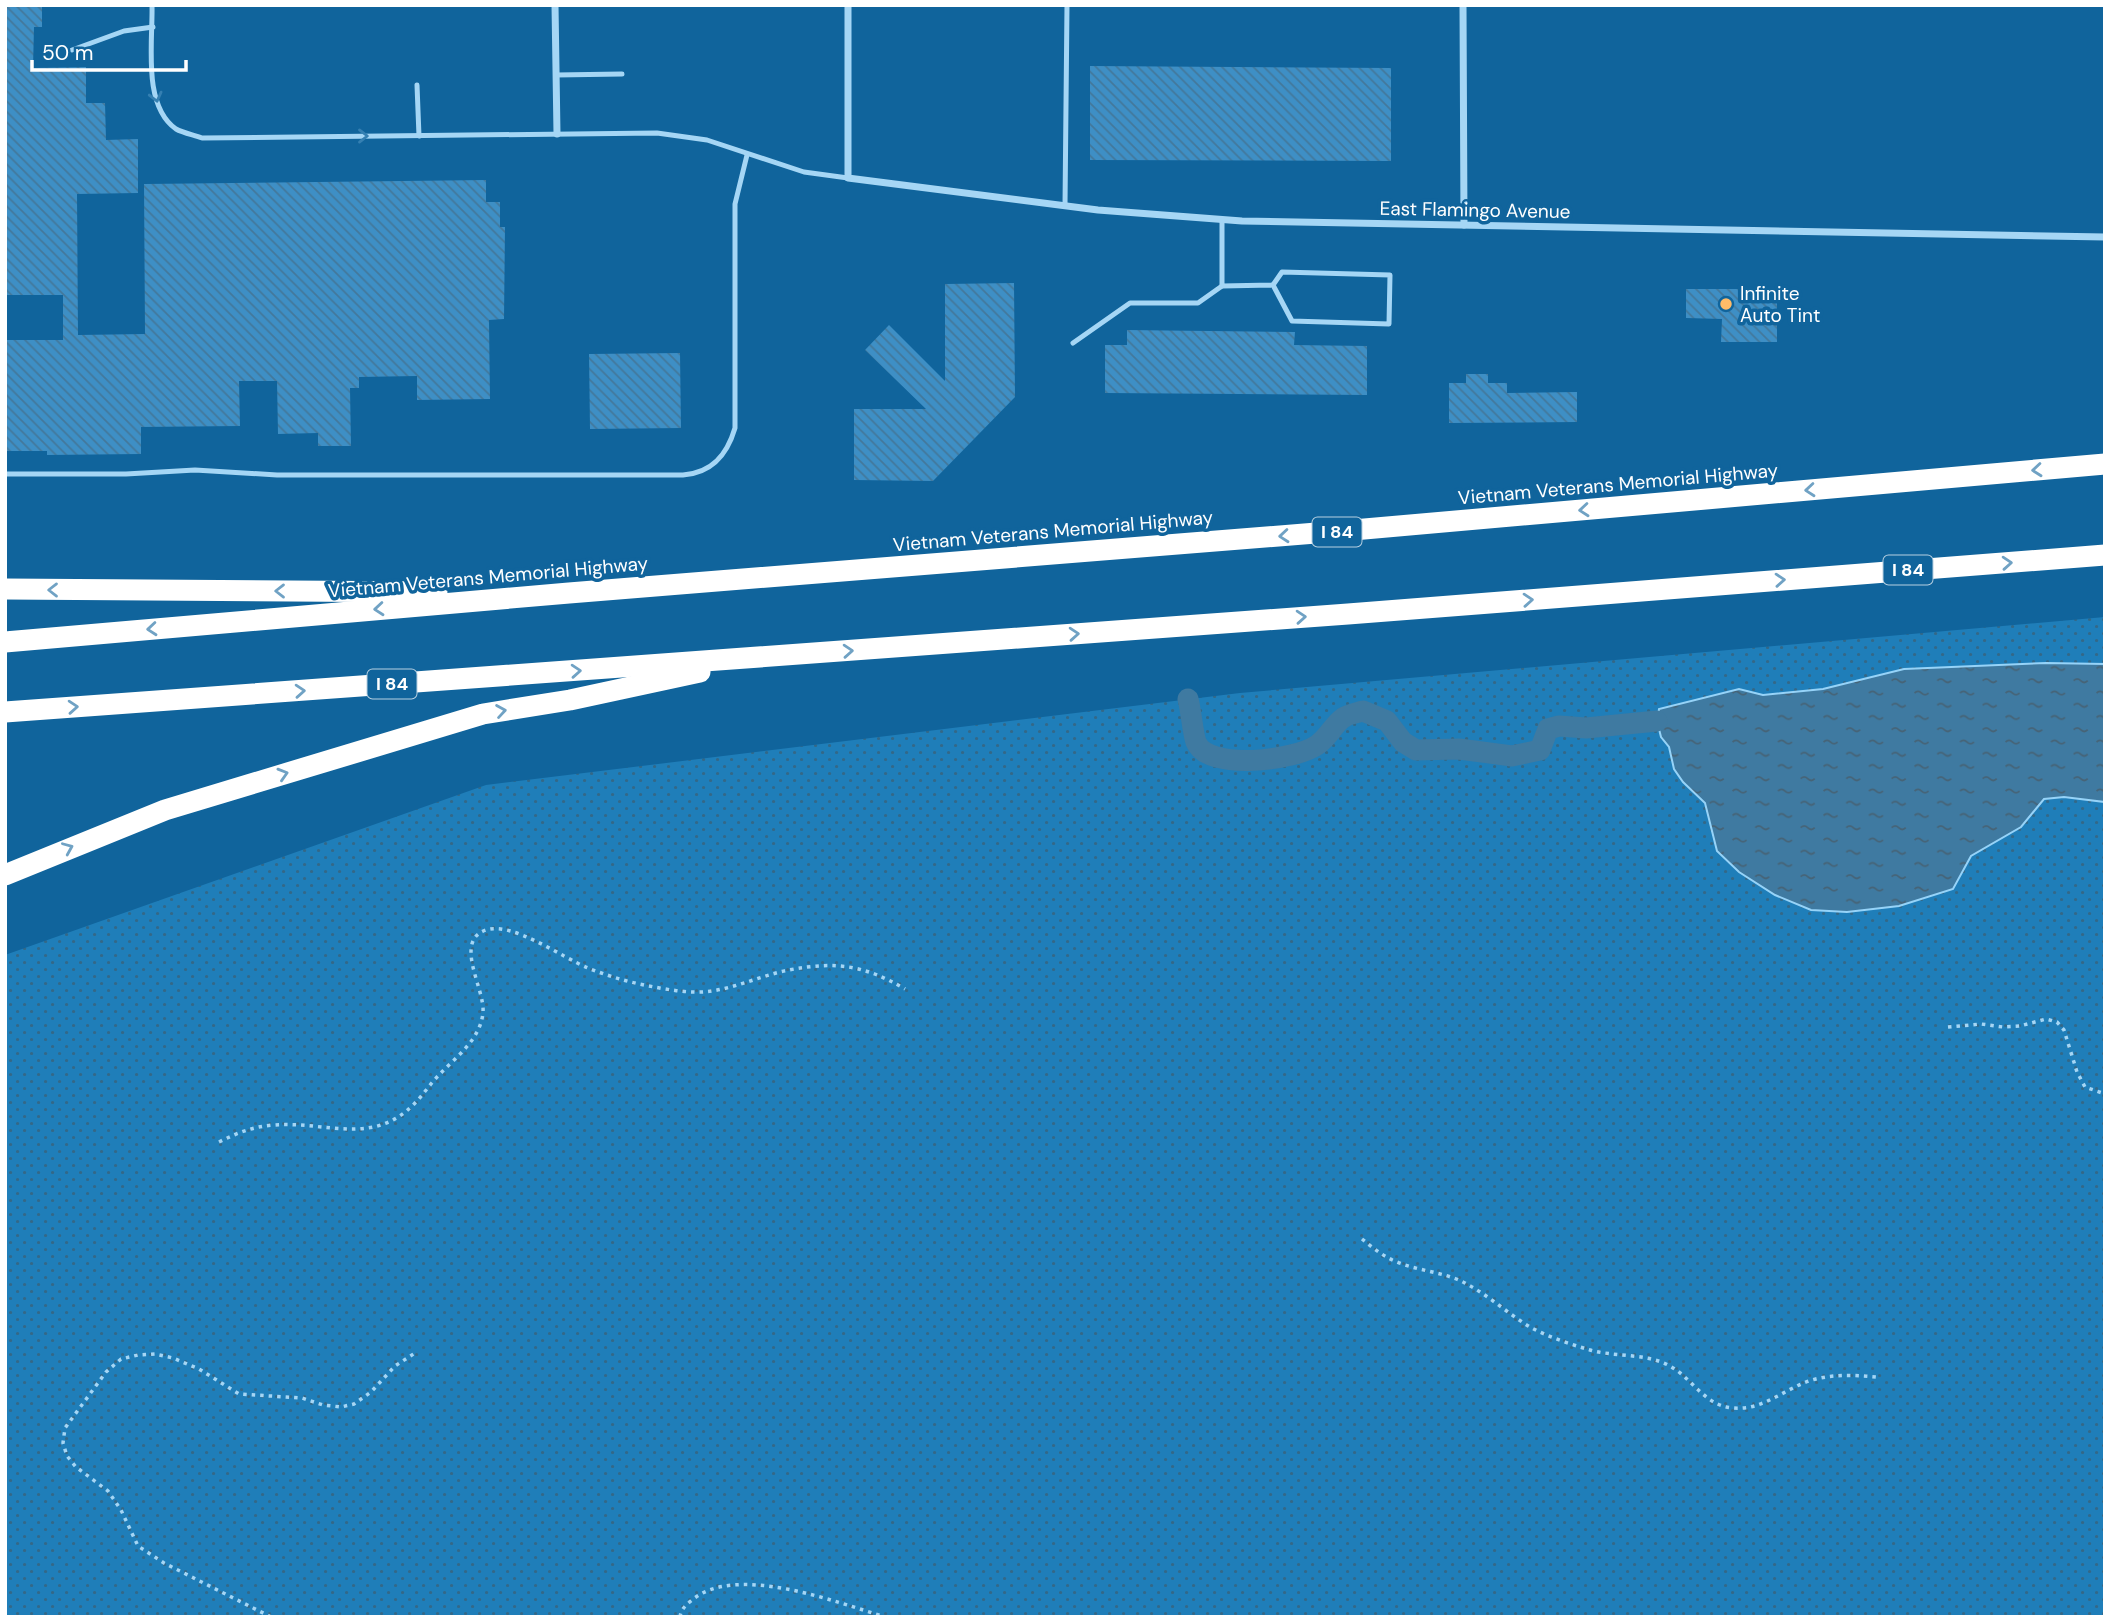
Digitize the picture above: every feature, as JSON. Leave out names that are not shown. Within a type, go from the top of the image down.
[{"type":"highway","name":"Vietnam Veterans Memorial Highway","points":[[5,642],[569,593],[1353,530],[2105,464]]},
{"type":"highway","name":"I 84","points":[[5,712],[2105,555]]},
{"type":"highway","points":[[5,589],[569,593]]},
{"type":"highway","points":[[5,875],[164,810],[483,714],[570,700],[779,656]]},
{"type":"street","points":[[555,5],[557,134]]},
{"type":"street","points":[[848,5],[848,178]]},
{"type":"street","points":[[1463,5],[1464,225]]},
{"type":"street","name":"East Flamingo Avenue","points":[[848,178],[1098,210],[1222,220],[2105,237]]},
{"type":"lane","points":[[152,5],[153,93],[161,115],[177,130],[202,138],[657,132],[707,140],[804,172],[848,178]]},
{"type":"lane","points":[[1065,205],[1067,5]]},
{"type":"lane","points":[[72,50],[124,31],[153,27]]},
{"type":"lane","points":[[556,75],[622,74]]},
{"type":"lane","points":[[417,85],[419,136]]},
{"type":"lane","points":[[5,474],[126,474],[195,470],[277,475],[683,475],[705,470],[722,457],[730,445],[735,428],[735,204],[747,155]]},
{"type":"lane","points":[[1222,220],[1222,286]]},
{"type":"lane","points":[[1282,272],[1390,275],[1389,324],[1292,321],[1273,285],[1282,272]]},
{"type":"lane","points":[[1073,343],[1130,303],[1198,303],[1222,286],[1273,285]]},
{"type":"path","points":[[219,1142],[238,1132],[276,1124],[357,1129],[380,1127],[396,1120],[470,1044],[478,1030],[483,1013],[483,996],[470,951],[472,942],[487,930],[503,929],[586,968],[615,978],[675,990],[710,991],[789,970],[841,966],[862,968],[882,975],[905,989]]},
{"type":"path","points":[[1948,1027],[1981,1024],[2020,1026],[2046,1019],[2057,1022],[2064,1030],[2077,1072],[2085,1087],[2105,1094]]},
{"type":"path","points":[[1362,1238],[1381,1254],[1396,1262],[1465,1283],[1531,1327],[1566,1342],[1592,1351],[1653,1360],[1668,1365],[1699,1393],[1731,1408],[1748,1408],[1766,1402],[1814,1379],[1848,1375],[1876,1377]]},
{"type":"path","points":[[271,1617],[163,1563],[138,1546],[121,1510],[108,1491],[76,1467],[67,1456],[63,1443],[65,1428],[106,1372],[121,1359],[138,1355],[155,1354],[199,1369],[239,1394],[302,1398],[341,1407],[354,1404],[371,1392],[395,1366],[415,1353]]},
{"type":"path","points":[[680,1617],[681,1610],[695,1597],[712,1589],[748,1585],[787,1590],[885,1617]]},
{"type":"shaded area","points":[[2105,617],[2105,1617],[5,1617],[5,955],[486,785],[1240,693]]},
{"type":"water","points":[[2046,663],[2105,664],[2105,802],[2064,797],[2044,799],[2021,827],[1971,856],[1953,889],[1899,906],[1847,912],[1811,910],[1775,895],[1739,872],[1717,851],[1705,803],[1683,782],[1674,769],[1669,747],[1661,737],[1657,721],[1659,709],[1739,689],[1763,695],[1823,689],[1904,669]]},
{"type":"building","points":[[5,5],[42,5],[42,27],[34,27],[33,68],[86,67],[86,103],[105,103],[106,140],[138,139],[138,193],[77,194],[78,335],[145,334],[144,184],[486,180],[486,202],[500,202],[500,227],[505,227],[504,319],[489,320],[490,399],[417,400],[417,376],[359,377],[359,388],[350,388],[351,446],[318,446],[318,433],[278,434],[277,381],[239,381],[240,426],[141,427],[141,454],[47,455],[47,451],[5,451],[5,340],[63,340],[63,295],[5,295]]},
{"type":"building","points":[[1090,66],[1391,68],[1391,161],[1090,160]]},
{"type":"building","points":[[1014,283],[1015,397],[933,481],[854,480],[854,409],[926,409],[865,350],[889,325],[945,381],[945,284]]},
{"type":"building","points":[[1686,289],[1777,289],[1777,342],[1721,342],[1722,319],[1686,318]]},
{"type":"building","points":[[1127,330],[1295,332],[1294,345],[1367,346],[1367,395],[1105,393],[1105,345],[1127,345]]},
{"type":"building","points":[[680,353],[681,428],[590,429],[589,354]]},
{"type":"building","points":[[1466,374],[1488,374],[1488,383],[1507,383],[1507,393],[1577,392],[1577,422],[1449,423],[1449,383],[1466,383]]},
{"type":"waterway","points":[[1188,699],[1196,742],[1204,751],[1234,760],[1273,759],[1306,750],[1321,742],[1343,718],[1363,711],[1387,721],[1403,742],[1416,750],[1459,749],[1512,756],[1540,750],[1548,729],[1559,726],[1586,728],[1657,721]]},
{"type":"place","name":"Infinite Auto Tint","points":[[1726,304]]}]
